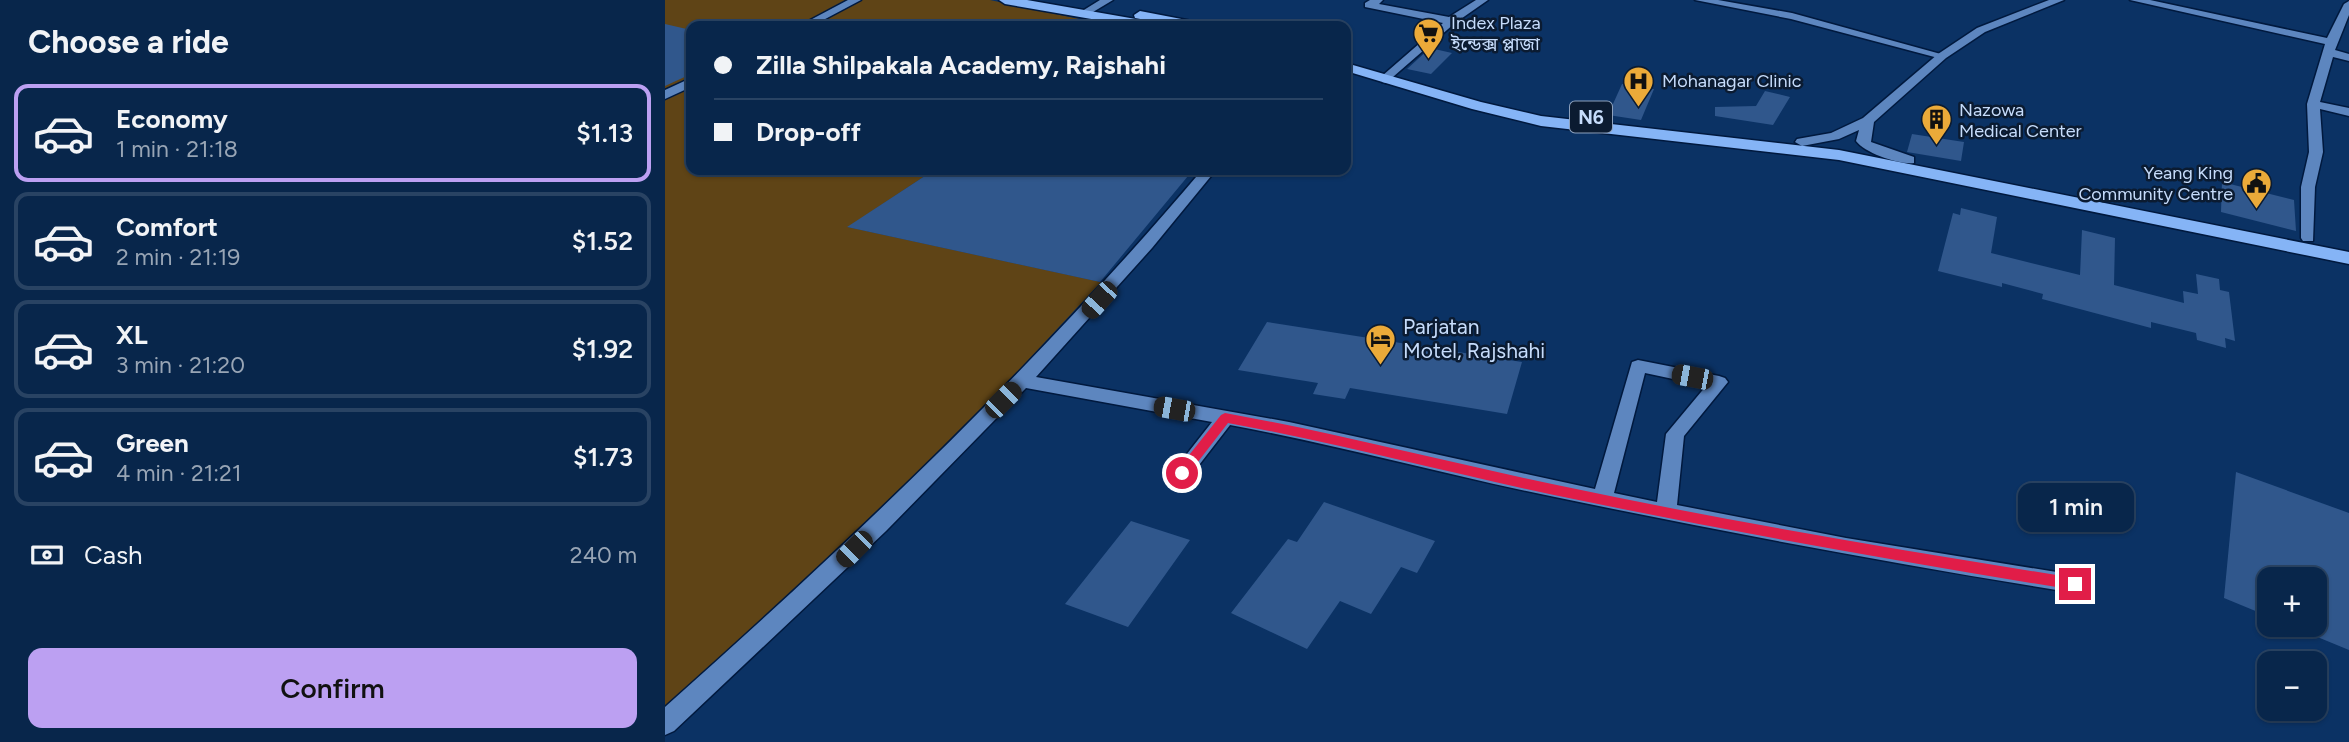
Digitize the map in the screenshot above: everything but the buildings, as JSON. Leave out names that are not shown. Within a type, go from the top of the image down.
[{"type":"highway","points":[[1005,0],[1164,21]]},
{"type":"highway","points":[[1055,0],[1133,21]]},
{"type":"highway","name":"N6","points":[[1351,59],[1477,106],[1541,121],[1839,155],[2349,258]]},
{"type":"highway","name":"N6","points":[[1351,69],[1560,112],[1802,142],[1909,160],[2349,247]]},
{"type":"street","points":[[814,21],[856,0]]},
{"type":"street","points":[[1089,10],[1108,0]]},
{"type":"street","points":[[1378,0],[1369,5],[1451,21]]},
{"type":"street","points":[[1391,75],[1451,21],[1483,0]]},
{"type":"street","points":[[1700,0],[1792,16],[1942,56]]},
{"type":"street","points":[[1802,142],[1834,136],[1868,121],[1942,56],[1981,30],[2059,0]]},
{"type":"street","points":[[2135,0],[2330,47],[2349,58]]},
{"type":"street","points":[[2308,238],[2308,187],[2316,152],[2313,104],[2330,47],[2349,4]]},
{"type":"street","points":[[665,95],[686,84]]},
{"type":"street","points":[[2313,104],[2349,112]]},
{"type":"street","points":[[1868,121],[1863,141],[1866,145],[1909,160]]},
{"type":"street","points":[[665,723],[817,586],[1021,381],[1128,269],[1205,175]]},
{"type":"street","points":[[1602,499],[1638,366],[1719,382],[1675,434],[1666,512]]},
{"type":"street","points":[[1021,381],[1289,429],[1602,499],[1846,547],[2075,584]]},
{"type":"street","points":[[1182,473],[1225,418]]},
{"type":"shaded area","points":[[665,0],[990,0],[1089,21],[686,21],[686,175],[926,175],[848,227],[1101,282],[976,416],[665,713]]},
{"type":"place","name":"Index Plaza ইন্ডেক্স প্লাজা","points":[[1428,60]]},
{"type":"place","name":"Mohanagar Clinic","points":[[1639,108]]},
{"type":"place","name":"Nazowa Medical Center","points":[[1936,147]]},
{"type":"place","name":"Yeang King Community Centre","points":[[2256,210]]},
{"type":"place","name":"Parjatan Motel, Rajshahi","points":[[1380,366]]},
{"type":"route","points":[[1182,473],[1225,418],[1289,429],[1552,489],[1846,547],[2075,584]]}]
